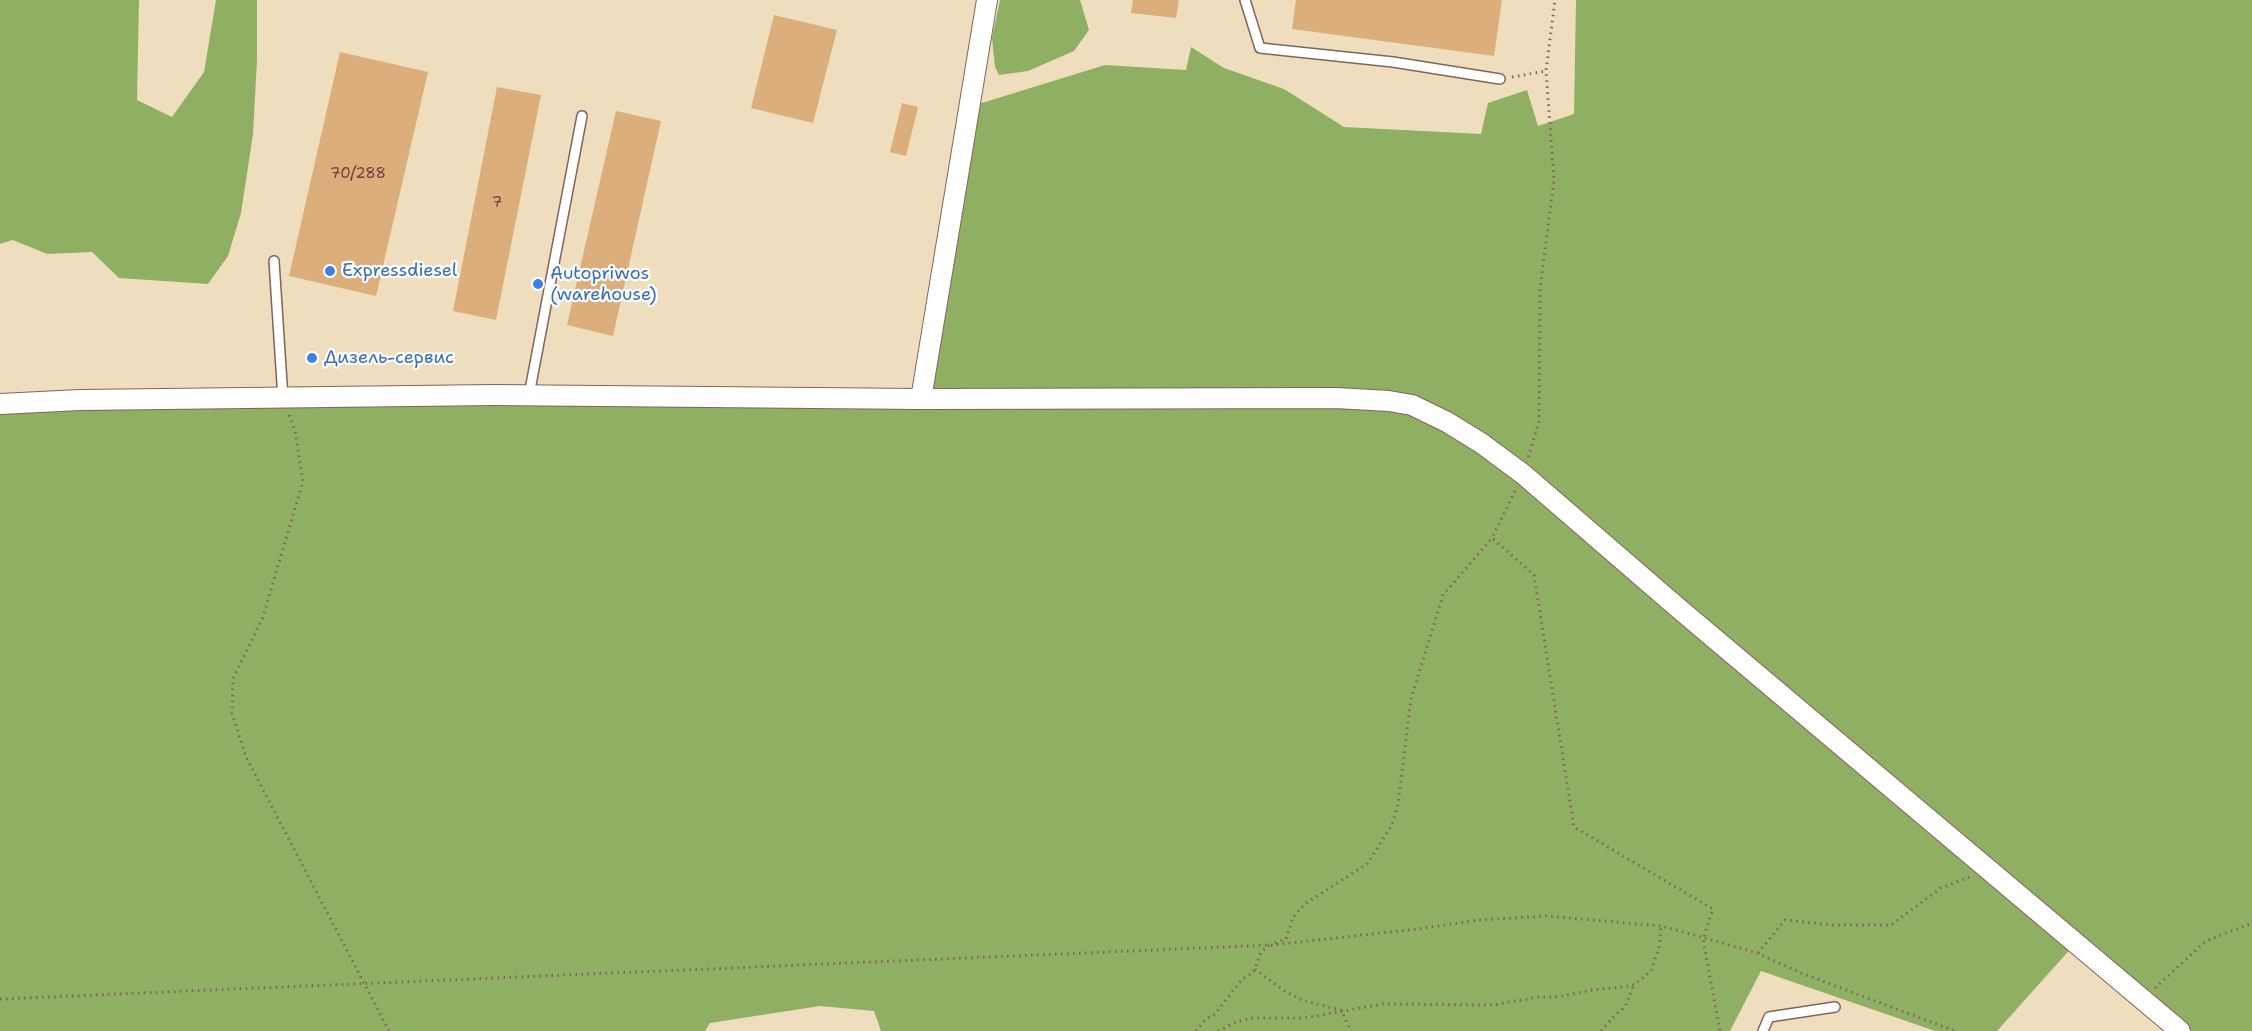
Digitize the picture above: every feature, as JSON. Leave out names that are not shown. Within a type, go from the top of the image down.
[{"type":"street","points":[[921,399],[987,0]]},
{"type":"street","points":[[0,404],[80,400],[529,395],[921,399],[1336,398],[1389,401],[1412,405],[1447,422],[1481,443],[1523,474],[1677,607],[2180,1031]]},
{"type":"lane","points":[[1245,0],[1260,48],[1393,62],[1500,79]]},
{"type":"lane","points":[[529,395],[582,116]]},
{"type":"lane","points":[[274,261],[283,399]]},
{"type":"lane","points":[[1763,1031],[1769,1017],[1835,1006]]},
{"type":"path","points":[[1196,1031],[1206,1019],[1215,1014],[1242,979],[1255,969],[1261,952],[1286,939],[1296,912],[1306,903],[1367,864],[1392,825],[1398,804],[1411,699],[1443,595],[1492,538],[1523,474],[1539,422],[1540,289],[1554,178],[1546,71],[1555,0]]},
{"type":"path","points":[[1500,79],[1546,71]]},
{"type":"path","points":[[283,399],[295,431],[303,481],[263,617],[233,679],[232,713],[246,757],[389,1031]]},
{"type":"path","points":[[1492,538],[1534,575],[1574,827],[1713,909],[1703,939],[1720,1031]]},
{"type":"path","points":[[1758,953],[1785,920],[1832,925],[1892,926],[1941,888],[1989,871]]},
{"type":"path","points":[[0,999],[1272,945],[1479,920],[1546,916],[1662,926],[1758,953],[1801,973],[1955,1031]]},
{"type":"path","points":[[2142,999],[2206,941],[2252,923]]},
{"type":"path","points":[[1218,1031],[1236,1022],[1253,1018],[1304,1018],[1383,1004],[1493,1005],[1538,997],[1557,998],[1592,990],[1613,990],[1634,985],[1651,971],[1659,948],[1662,926]]},
{"type":"path","points":[[1255,969],[1283,990],[1302,1000],[1341,1010]]},
{"type":"path","points":[[1600,1031],[1625,1007],[1634,985]]},
{"type":"path","points":[[1341,1010],[1351,1031]]},
{"type":"green space","points":[[0,0],[139,0],[137,100],[172,117],[204,72],[216,0],[257,0],[253,134],[241,213],[228,256],[208,284],[119,278],[92,252],[47,254],[13,240],[0,244]]},
{"type":"green space","points":[[1000,0],[1080,0],[1089,30],[1074,51],[1028,71],[999,75],[995,67],[992,38]]},
{"type":"green space","points":[[1576,0],[2252,0],[2252,1031],[2180,1031],[2075,944],[1997,1031],[1935,1031],[1761,971],[1730,1031],[881,1031],[874,1011],[820,1006],[710,1023],[705,1031],[0,1031],[0,404],[920,399],[969,107],[1105,65],[1186,70],[1191,47],[1224,68],[1284,89],[1344,127],[1481,134],[1488,103],[1527,90],[1538,126],[1574,114]]},
{"type":"building","points":[[1133,0],[1179,0],[1176,18],[1131,13]]},
{"type":"building","points":[[1296,0],[1502,0],[1494,56],[1292,29]]},
{"type":"building","points":[[774,15],[837,30],[813,123],[751,108]]},
{"type":"building","points":[[340,52],[428,72],[376,296],[289,276]]},
{"type":"building","points":[[497,87],[541,95],[496,320],[453,311]]},
{"type":"building","points":[[902,103],[918,107],[906,156],[890,152]]},
{"type":"building","points":[[616,111],[661,121],[613,336],[567,325]]},
{"type":"place","name":"Expressdiesel","points":[[330,271]]},
{"type":"place","name":"Autopriwos (warehouse)","points":[[538,284]]},
{"type":"place","name":"Дизель-сервис","points":[[312,358]]}]
